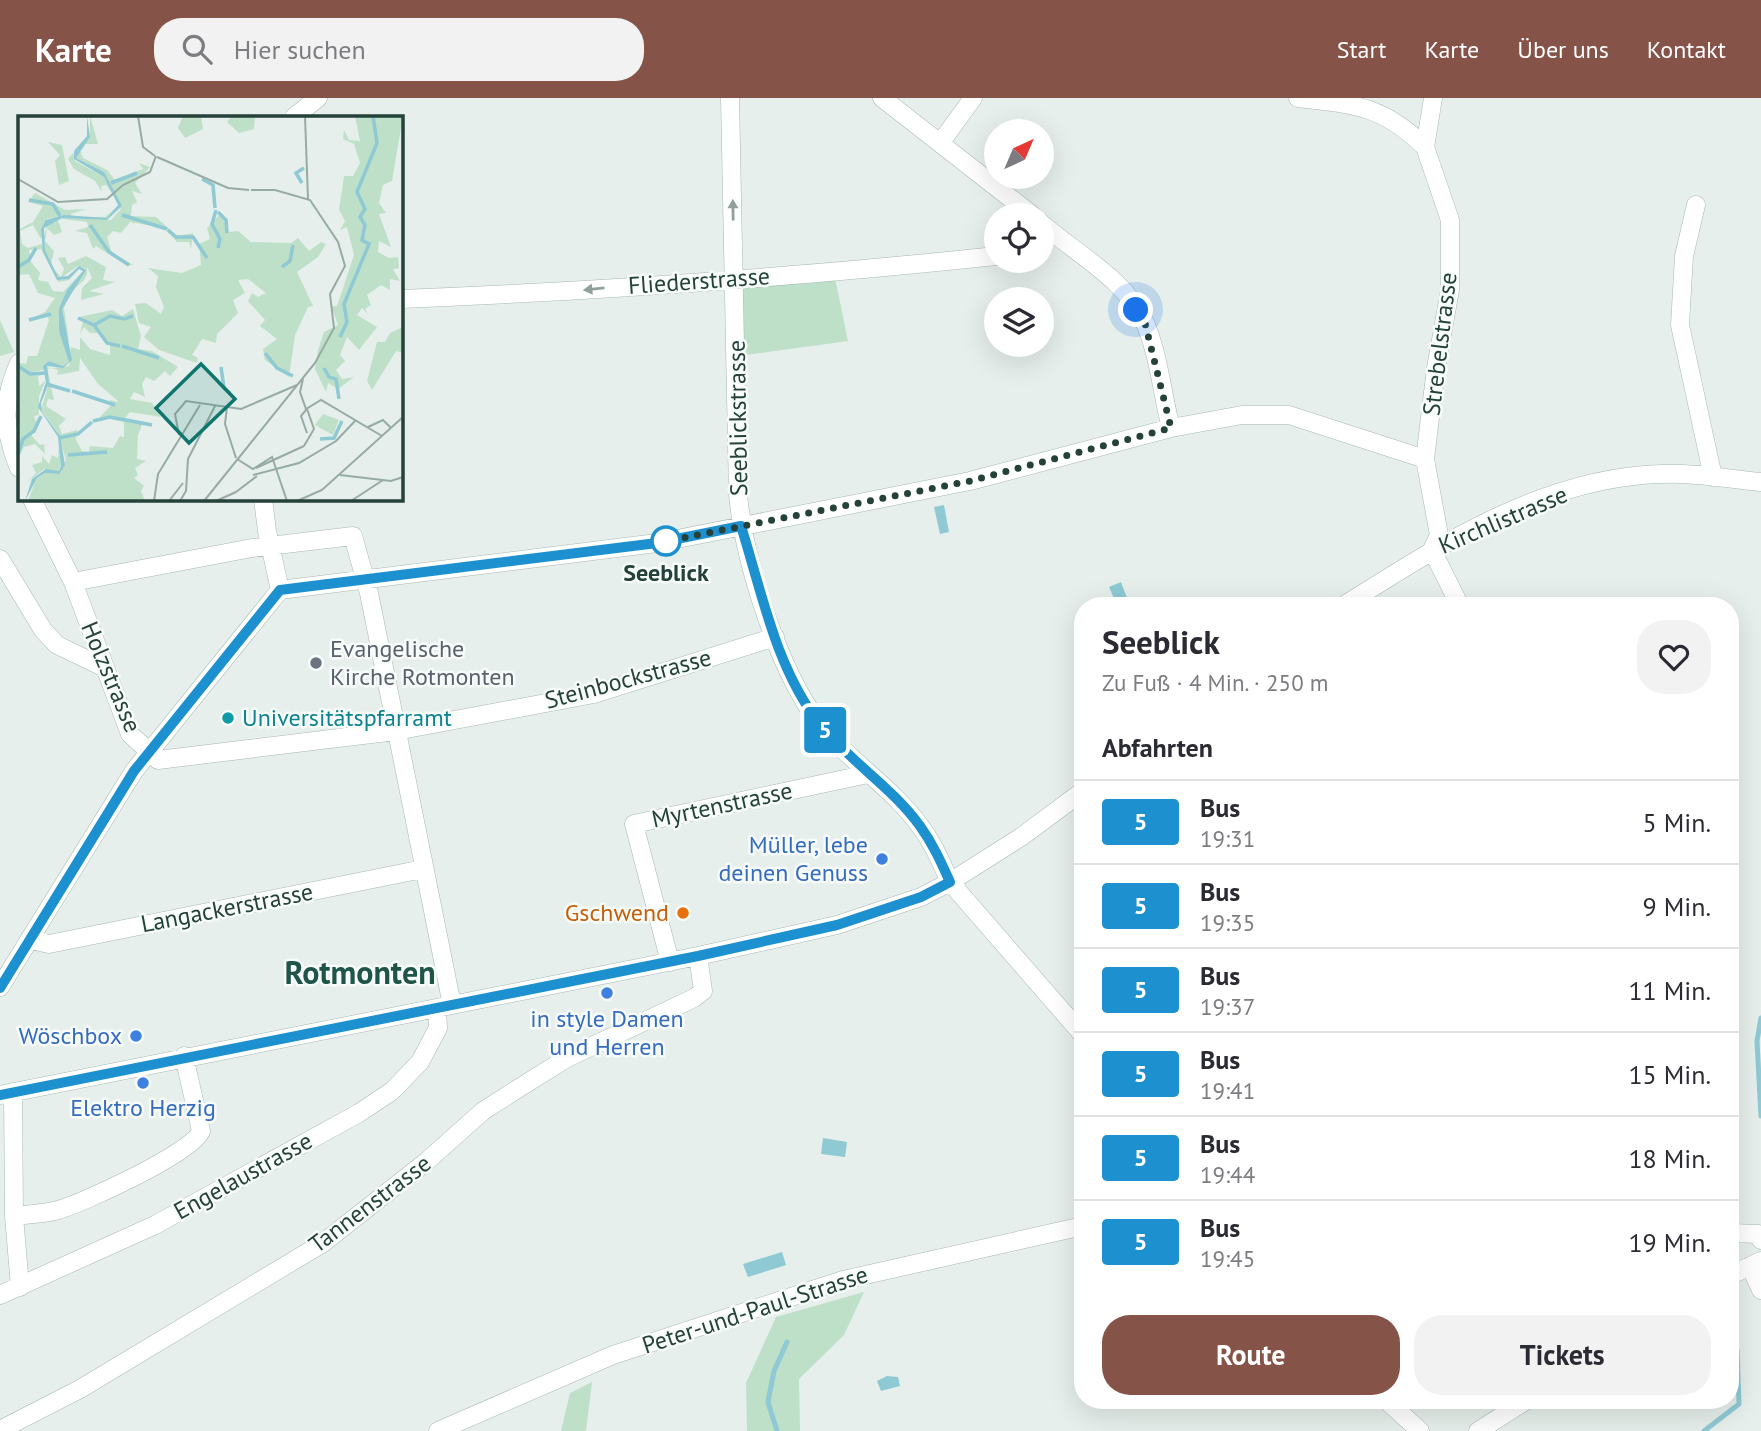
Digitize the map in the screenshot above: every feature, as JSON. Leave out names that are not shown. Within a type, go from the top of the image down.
[{"type":"street","points":[[295,116],[318,98]]},
{"type":"street","name":"Seeblickstrasse","points":[[730,98],[741,526],[775,637],[794,683],[819,724],[919,824],[938,853],[950,882],[1074,1025]]},
{"type":"street","points":[[881,98],[1017,203]]},
{"type":"street","points":[[941,142],[973,98]]},
{"type":"street","points":[[1298,98],[1340,102],[1380,112],[1426,147]]},
{"type":"street","name":"Strebelstrasse","points":[[1432,550],[1439,535],[1425,459],[1436,368],[1450,290],[1450,220],[1426,147],[1433,98]]},
{"type":"street","points":[[1696,205],[1684,256],[1680,326],[1713,477]]},
{"type":"street","points":[[1054,239],[1103,273],[1127,297],[1145,323],[1171,428]]},
{"type":"street","name":"Fliederstrasse","points":[[402,299],[565,292],[834,273],[984,257]]},
{"type":"street","points":[[18,365],[7,391],[6,424],[18,465]]},
{"type":"street","points":[[149,754],[280,590],[657,543],[970,481],[1171,428],[1242,415],[1289,415],[1425,459]]},
{"type":"street","name":"Kirchlistrasse","points":[[1357,597],[1432,550],[1503,514],[1585,486],[1619,477],[1662,474],[1761,482]]},
{"type":"street","name":"Holzstrasse","points":[[0,988],[134,771],[149,754],[130,734],[103,667],[74,582],[33,500]]},
{"type":"street","points":[[263,500],[280,590]]},
{"type":"street","points":[[74,582],[271,546],[354,536],[366,580],[423,869],[444,1007]]},
{"type":"street","points":[[1432,550],[1456,597]]},
{"type":"street","points":[[0,559],[43,630],[57,645],[103,667]]},
{"type":"street","name":"Steinbockstrasse","points":[[149,754],[166,761],[396,731],[594,694],[775,637]]},
{"type":"street","name":"Myrtenstrasse","points":[[670,962],[634,824],[868,774]]},
{"type":"street","points":[[20,1287],[6,1093],[670,962],[837,925],[921,897],[950,882],[1021,837],[1074,798]]},
{"type":"street","name":"Langackerstrasse","points":[[32,940],[49,944],[423,869]]},
{"type":"street","name":"Tannenstrasse","points":[[0,1430],[104,1375],[323,1243],[428,1161],[483,1111],[567,1058],[694,998],[704,991],[698,956]]},
{"type":"street","name":"Engelaustrasse","points":[[0,1295],[155,1225],[359,1113],[392,1091],[420,1062],[438,1028],[444,1007]]},
{"type":"street","points":[[14,1216],[59,1210],[165,1162],[198,1140],[201,1132],[184,1056]]},
{"type":"street","name":"Peter-und-Paul-Strasse","points":[[438,1431],[613,1355],[843,1280],[1074,1228]]},
{"type":"street","points":[[1739,1233],[1758,1234],[1761,1240]]},
{"type":"street","points":[[1739,1271],[1756,1264],[1761,1290]]},
{"type":"street","points":[[1396,1409],[1420,1431]]},
{"type":"street","points":[[1478,1431],[1513,1409]]},
{"type":"green space","points":[[834,273],[848,341],[738,356],[735,278]]},
{"type":"green space","points":[[0,320],[14,352],[0,356]]},
{"type":"green space","points":[[864,1292],[844,1335],[799,1379],[800,1431],[747,1431],[746,1383],[776,1317]]},
{"type":"green space","points":[[592,1382],[586,1431],[561,1431],[570,1393]]},
{"type":"water","points":[[944,505],[949,532],[940,534],[934,507]]},
{"type":"water","points":[[1121,582],[1127,597],[1113,597],[1109,587]]},
{"type":"water","points":[[823,1138],[847,1142],[845,1157],[821,1154]]},
{"type":"water","points":[[782,1252],[786,1265],[748,1277],[743,1264]]},
{"type":"water","points":[[887,1376],[898,1377],[900,1386],[881,1391],[877,1381]]},
{"type":"waterway","points":[[1761,1018],[1757,1041],[1761,1116]]},
{"type":"waterway","points":[[777,1431],[768,1402],[774,1371],[787,1342]]},
{"type":"waterway","points":[[1704,1431],[1733,1409]]},
{"type":"bus line","name":"5","points":[[0,988],[134,771],[280,590],[657,543],[741,526],[775,637],[794,683],[819,724],[868,774],[895,797],[919,824],[938,853],[950,882],[921,897],[837,925],[698,956],[437,1009],[184,1056],[0,1095]]},
{"type":"place","name":"Seeblick","points":[[666,541]]},
{"type":"place","name":"Evangelische Kirche Rotmonten","points":[[316,663]]},
{"type":"place","name":"Universitätspfarramt","points":[[228,718]]},
{"type":"place","name":"Müller, lebe deinen Genuss","points":[[882,859]]},
{"type":"place","name":"Gschwend","points":[[683,913]]},
{"type":"place","name":"in style Damen und Herren","points":[[607,993]]},
{"type":"place","name":"Wöschbox","points":[[136,1036]]},
{"type":"place","name":"Elektro Herzig","points":[[143,1083]]},
{"type":"district","name":"Rotmonten","points":[[360,973]]},
{"type":"route","points":[[666,541],[657,543],[970,481],[1171,428],[1145,323],[1136,310]]}]
